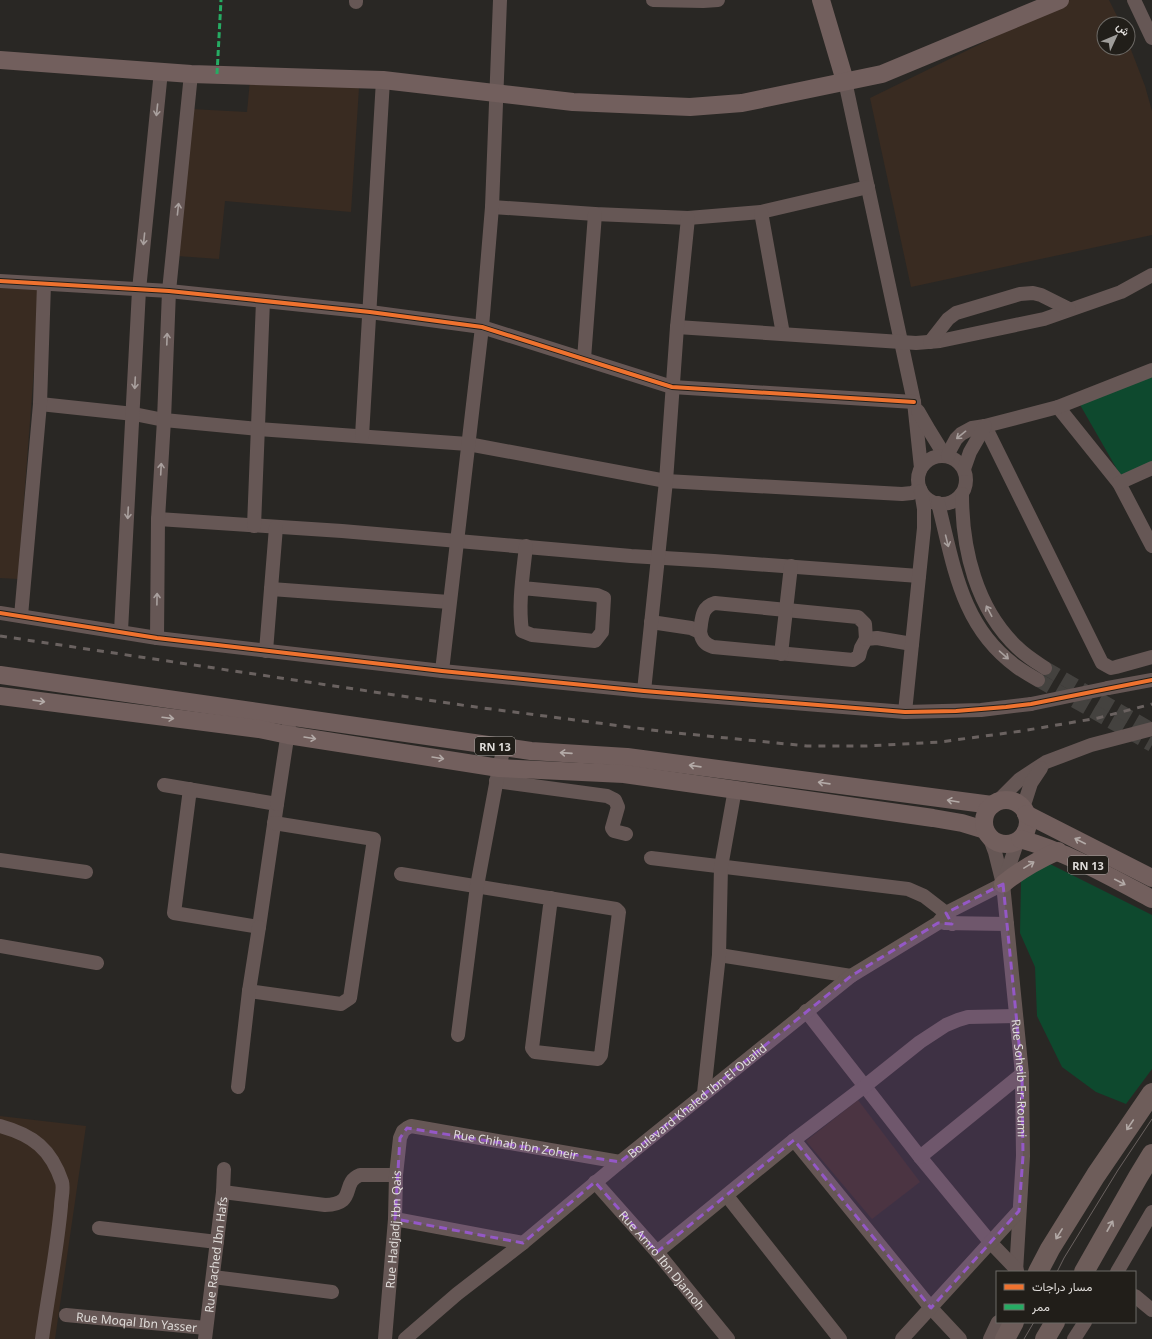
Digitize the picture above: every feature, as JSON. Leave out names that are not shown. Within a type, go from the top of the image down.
[{"type":"highway","points":[[1039,1271],[1050,1249],[1096,1175],[1152,1093]]},
{"type":"highway","points":[[1085,1271],[1152,1154]]},
{"type":"highway","points":[[1005,1339],[1013,1323]]},
{"type":"highway","points":[[1045,1339],[1053,1323]]},
{"type":"main road","points":[[821,0],[845,81]]},
{"type":"main road","points":[[0,60],[191,74],[383,80],[573,102],[690,107],[742,103],[882,74],[1060,0]]},
{"type":"main road","name":"RN 13","points":[[0,675],[531,751],[627,757],[994,803]]},
{"type":"main road","name":"RN 13","points":[[0,696],[259,729],[498,775],[624,774],[933,818],[962,823],[987,833]]},
{"type":"main road","points":[[1004,800],[1011,800],[1017,803],[1024,811],[1028,820],[1027,827],[1025,834],[1019,840],[1006,844],[994,841],[987,833],[984,824],[984,817],[987,810],[994,803],[1004,800]]},
{"type":"main road","name":"RN 13","points":[[1024,811],[1152,878]]},
{"type":"main road","name":"RN 13","points":[[1019,840],[1073,858],[1152,899]]},
{"type":"main road","points":[[1003,884],[1029,865],[1058,852]]},
{"type":"street","points":[[442,671],[482,327],[492,207],[500,0]]},
{"type":"street","points":[[653,0],[718,0]]},
{"type":"street","points":[[1134,0],[1152,38]]},
{"type":"street","points":[[122,632],[139,290],[161,71]]},
{"type":"street","points":[[157,638],[158,519],[164,420],[169,291],[191,74]]},
{"type":"street","points":[[362,436],[383,80]]},
{"type":"street","points":[[845,81],[914,402],[921,468]]},
{"type":"street","points":[[492,207],[595,214],[688,218],[761,212],[868,187]]},
{"type":"street","points":[[761,212],[783,334]]},
{"type":"street","points":[[584,359],[595,214]]},
{"type":"street","points":[[644,691],[666,481],[677,327],[688,218]]},
{"type":"street","points":[[677,327],[901,342],[940,341],[1044,319],[1121,292],[1152,274]]},
{"type":"street","points":[[0,281],[169,291],[370,312],[482,327],[672,387],[914,402]]},
{"type":"street","points":[[21,616],[40,404],[44,284]]},
{"type":"street","points":[[930,342],[948,319],[956,313],[1020,294],[1033,293],[1041,295],[1069,310]]},
{"type":"street","points":[[254,526],[263,301]]},
{"type":"street","points":[[947,456],[952,444],[961,434],[972,428],[1058,407],[1152,370]]},
{"type":"street","points":[[914,402],[929,430],[947,456],[960,464],[964,469],[966,478],[966,486],[962,494],[951,502],[936,503],[929,500],[921,490]]},
{"type":"street","points":[[40,404],[134,414],[164,420],[258,429],[468,444],[666,481],[902,494],[921,490]]},
{"type":"street","points":[[1058,407],[1119,483],[1152,546]]},
{"type":"street","points":[[964,469],[970,452],[985,426]]},
{"type":"street","points":[[985,426],[1102,663],[1111,668],[1152,657]]},
{"type":"street","points":[[905,712],[924,528],[924,509],[918,482],[919,475],[925,462],[938,456],[947,456]]},
{"type":"street","points":[[1119,483],[1152,468]]},
{"type":"street","points":[[962,494],[963,521],[967,548],[976,581],[984,601],[994,620],[1007,636],[1023,652],[1046,668]]},
{"type":"street","points":[[924,528],[936,503]]},
{"type":"street","points":[[936,503],[959,587],[968,610],[982,631],[998,650],[1017,667],[1038,680]]},
{"type":"street","points":[[158,519],[526,546],[658,558],[919,576]]},
{"type":"street","points":[[266,651],[276,527]]},
{"type":"street","points":[[522,588],[597,595],[604,598],[602,632],[595,641],[532,635],[522,631],[520,617],[522,588],[526,546]]},
{"type":"street","points":[[781,654],[791,566]]},
{"type":"street","points":[[271,589],[449,602]]},
{"type":"street","points":[[715,603],[786,610],[858,617],[864,624],[866,639],[858,656],[853,660],[781,654],[713,647],[706,644],[702,640],[700,632],[704,608],[709,604],[715,603]]},
{"type":"street","points":[[0,612],[157,638],[442,671],[644,691],[905,712],[968,711],[1031,704],[1152,680]]},
{"type":"street","points":[[651,622],[691,628],[700,632]]},
{"type":"street","points":[[866,639],[877,638],[912,644]]},
{"type":"street","points":[[238,1087],[249,991],[290,716]]},
{"type":"street","points":[[994,803],[1020,780],[1046,762],[1091,745],[1152,729]]},
{"type":"street","points":[[458,1035],[476,886],[504,747]]},
{"type":"street","points":[[1024,811],[1031,783],[1046,762]]},
{"type":"street","points":[[498,775],[607,796],[615,800],[618,807],[612,828],[614,831],[626,834]]},
{"type":"street","points":[[164,785],[277,804]]},
{"type":"street","points":[[190,789],[174,913],[259,927]]},
{"type":"street","points":[[704,1093],[718,954],[721,867],[735,789]]},
{"type":"street","points":[[249,991],[341,1004],[350,998],[374,839],[274,823]]},
{"type":"street","name":"Rue Soheib Er-Roumi","points":[[987,833],[995,852],[1003,884],[1022,1074],[1023,1156],[1016,1271]]},
{"type":"street","name":"Rue Soheib Er-Roumi","points":[[1003,884],[1019,840]]},
{"type":"street","points":[[651,858],[908,889],[924,896],[945,920],[1007,924]]},
{"type":"street","points":[[0,860],[86,872]]},
{"type":"street","points":[[401,874],[551,898],[616,909],[618,911],[602,1055],[598,1059],[535,1052],[532,1048],[551,898]]},
{"type":"street","name":"Boulevard Khaled Ibn El Oualid","points":[[405,1339],[457,1294],[523,1243],[704,1093],[851,976],[1003,884]]},
{"type":"street","points":[[0,946],[97,963]]},
{"type":"street","points":[[718,954],[851,976]]},
{"type":"street","points":[[806,1011],[920,1157],[1016,1271]]},
{"type":"street","points":[[657,1252],[794,1140],[920,1042],[952,1022],[968,1017],[1016,1016]]},
{"type":"street","points":[[920,1157],[1022,1074]]},
{"type":"street","points":[[0,1126],[15,1130],[31,1137],[43,1148],[54,1163],[62,1184],[60,1215],[42,1339]]},
{"type":"street","name":"Rue Chihab Ibn Zoheir","points":[[411,1126],[620,1162]]},
{"type":"street","name":"Rue Hadjadj Ibn Qais","points":[[385,1339],[395,1219],[396,1175],[400,1138],[402,1131],[411,1126]]},
{"type":"street","points":[[794,1140],[931,1308],[960,1339]]},
{"type":"street","name":"Rue Rached Ibn Hafs","points":[[205,1333],[223,1192],[224,1169]]},
{"type":"street","points":[[223,1192],[335,1205],[345,1199],[355,1176],[360,1174],[396,1175]]},
{"type":"street","name":"Rue Amro Ibn Djamoh","points":[[595,1182],[657,1252],[728,1339]]},
{"type":"street","points":[[727,1196],[840,1339]]},
{"type":"street","points":[[902,1339],[1019,1211]]},
{"type":"street","points":[[1118,1271],[1152,1212]]},
{"type":"street","points":[[395,1219],[523,1243]]},
{"type":"street","points":[[99,1228],[217,1242]]},
{"type":"street","points":[[213,1277],[332,1292]]},
{"type":"street","points":[[1136,1297],[1152,1310]]},
{"type":"street","name":"Rue Moqal Ibn Yasser","points":[[66,1315],[205,1333]]},
{"type":"street","points":[[990,1339],[998,1323]]},
{"type":"street","points":[[1074,1339],[1084,1323]]},
{"type":"highlighted area","points":[[1003,884],[1022,1074],[1023,1156],[1019,1211],[931,1308],[794,1140],[657,1252],[595,1182],[523,1243],[395,1219],[400,1138],[407,1128],[620,1162],[851,976],[938,923],[952,924],[946,913]]},
{"type":"shaded area","points":[[1070,0],[1109,0],[1117,16],[1096,16],[1096,56],[1133,56],[1145,86],[1152,111],[1152,235],[911,287],[870,98]]},
{"type":"shaded area","points":[[250,80],[359,88],[351,212],[225,201],[219,259],[177,256],[191,109],[247,112]]},
{"type":"shaded area","points":[[0,286],[40,290],[18,579],[0,578]]},
{"type":"shaded area","points":[[858,1100],[920,1182],[872,1219],[806,1141]]},
{"type":"shaded area","points":[[0,1116],[86,1126],[55,1339],[0,1339]]},
{"type":"green space","points":[[1152,374],[1152,465],[1122,478],[1079,403]]},
{"type":"green space","points":[[1048,863],[1152,915],[1152,1069],[1126,1104],[1096,1092],[1062,1067],[1037,1016],[1035,967],[1020,933],[1021,881]]},
{"type":"tunnel","points":[[1045,668],[1152,730]]},
{"type":"tunnel","points":[[1038,680],[1152,745]]},
{"type":"tram line","points":[[1058,1271],[1118,1170],[1152,1119]]},
{"type":"tram line","points":[[1024,1339],[1033,1323]]},
{"type":"railway","points":[[0,636],[468,706],[667,732],[807,746],[867,746],[940,742],[1022,731],[1098,718],[1152,704]]},
{"type":"marked path","points":[[217,74],[221,0]]},
{"type":"cycle path","points":[[0,281],[169,291],[370,312],[482,327],[672,387],[914,402]]},
{"type":"cycle path","points":[[0,613],[157,638],[442,671],[644,691],[905,712],[956,711],[1031,704],[1152,680]]}]
